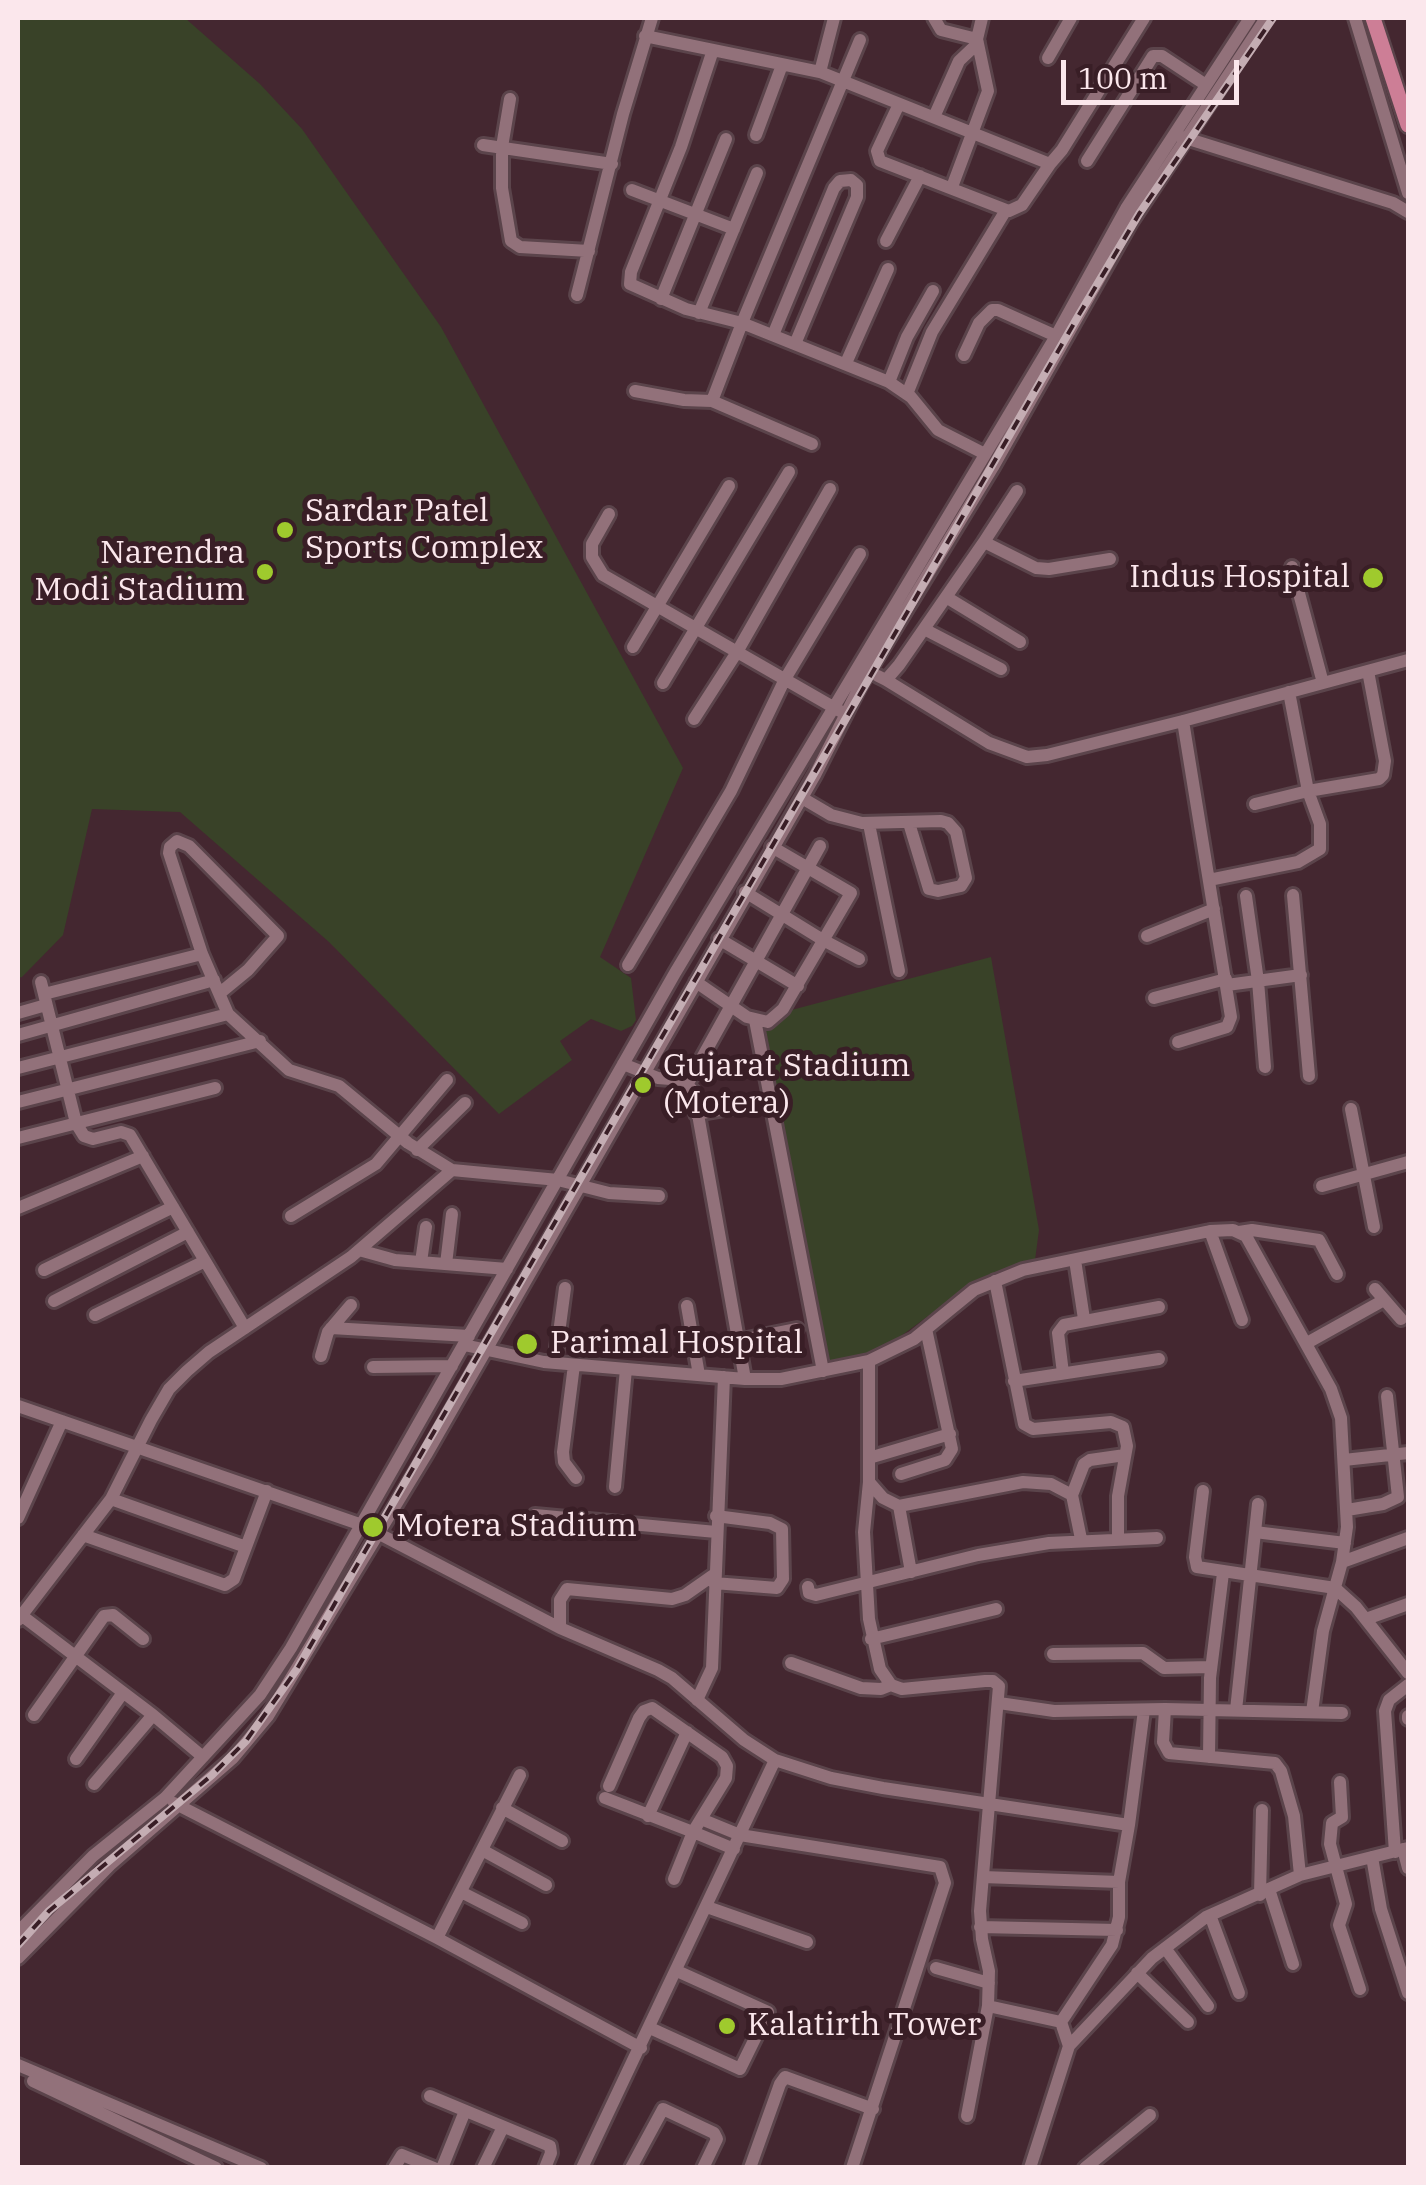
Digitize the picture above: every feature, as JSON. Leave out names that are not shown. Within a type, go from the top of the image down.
[{"type":"main road","points":[[1373,18],[1408,125]]},
{"type":"street","points":[[577,295],[652,18]]},
{"type":"street","points":[[820,72],[834,18]]},
{"type":"street","points":[[934,18],[941,30],[978,41]]},
{"type":"street","points":[[952,187],[988,90],[978,41],[982,18]]},
{"type":"street","points":[[1048,58],[1071,18]]},
{"type":"street","points":[[899,104],[876,155],[880,161],[1006,210],[1022,205],[1144,18]]},
{"type":"street","points":[[862,672],[1003,450],[1181,137],[1206,84],[1250,18]]},
{"type":"street","points":[[18,1932],[93,1856],[165,1798],[260,1695],[314,1610],[623,1064],[862,672],[1126,207],[1266,18]]},
{"type":"street","points":[[1356,18],[1408,194],[1393,203]]},
{"type":"street","points":[[646,36],[820,72],[1050,164]]},
{"type":"street","points":[[712,401],[860,40]]},
{"type":"street","points":[[934,117],[959,60],[978,41]]},
{"type":"street","points":[[713,50],[630,279],[634,287],[698,313],[742,323],[889,382],[907,394],[938,430],[985,454]]},
{"type":"street","points":[[1088,161],[1153,56],[1162,56],[1206,84]]},
{"type":"street","points":[[756,135],[782,65]]},
{"type":"street","points":[[510,99],[502,147],[502,188],[511,241],[520,246],[589,251]]},
{"type":"street","points":[[1181,137],[1393,203],[1408,212]]},
{"type":"street","points":[[662,300],[726,140]]},
{"type":"street","points":[[482,144],[612,164]]},
{"type":"street","points":[[698,313],[757,174]]},
{"type":"street","points":[[886,241],[920,176]]},
{"type":"street","points":[[773,336],[834,188],[851,180],[857,185],[858,197],[795,344]]},
{"type":"street","points":[[632,190],[734,229]]},
{"type":"street","points":[[907,394],[932,332],[1006,210]]},
{"type":"street","points":[[846,363],[888,269]]},
{"type":"street","points":[[889,382],[907,337],[933,291]]},
{"type":"street","points":[[964,355],[979,323],[992,310],[1056,336]]},
{"type":"street","points":[[635,391],[712,401],[812,444]]},
{"type":"street","points":[[663,684],[788,472]]},
{"type":"street","points":[[633,647],[729,486]]},
{"type":"street","points":[[694,719],[737,652],[830,488]]},
{"type":"street","points":[[886,680],[1017,491]]},
{"type":"street","points":[[609,514],[592,544],[598,570],[839,711]]},
{"type":"street","points":[[984,542],[1036,568],[1110,559]]},
{"type":"street","points":[[628,965],[730,791],[785,680],[860,554]]},
{"type":"street","points":[[1292,567],[1322,683]]},
{"type":"street","points":[[946,596],[1020,642]]},
{"type":"street","points":[[924,629],[1001,669]]},
{"type":"street","points":[[862,672],[886,680],[990,744],[1027,757],[1183,721],[1408,660]]},
{"type":"street","points":[[1255,804],[1384,775],[1385,760],[1368,671]]},
{"type":"street","points":[[1209,880],[1298,862],[1320,849],[1320,824],[1308,791],[1289,692]]},
{"type":"street","points":[[18,1958],[110,1865],[232,1758],[268,1716],[380,1534],[802,798],[839,711]]},
{"type":"street","points":[[1178,1042],[1227,1027],[1232,1017],[1183,721]]},
{"type":"street","points":[[802,798],[831,814],[868,824],[909,822],[942,821],[953,826],[966,878],[961,886],[929,889],[909,822]]},
{"type":"street","points":[[868,824],[899,971]]},
{"type":"street","points":[[18,1035],[217,987],[248,970],[278,936],[189,846],[178,841],[170,846],[169,853],[202,954],[217,987],[228,1014],[290,1070],[340,1086],[401,1138],[452,1170],[558,1180],[608,1194],[659,1196]]},
{"type":"street","points":[[688,1083],[820,846]]},
{"type":"street","points":[[696,982],[756,1020],[768,1022],[783,1009],[798,986],[850,892],[772,847]]},
{"type":"street","points":[[745,892],[859,959]]},
{"type":"street","points":[[1293,895],[1309,1076]]},
{"type":"street","points":[[1246,896],[1258,981],[1264,1068]]},
{"type":"street","points":[[1147,936],[1214,908]]},
{"type":"street","points":[[719,939],[798,986]]},
{"type":"street","points":[[18,1013],[44,993],[202,954]]},
{"type":"street","points":[[1154,998],[1227,982],[1300,975]]},
{"type":"street","points":[[44,993],[76,1123],[88,1138],[126,1133],[245,1328]]},
{"type":"street","points":[[18,1068],[228,1014]]},
{"type":"street","points":[[756,1020],[823,1371]]},
{"type":"street","points":[[18,1102],[260,1041]]},
{"type":"street","points":[[623,1064],[642,1073],[688,1083],[694,1092],[745,1380]]},
{"type":"street","points":[[290,1216],[365,1173],[401,1138],[446,1080]]},
{"type":"street","points":[[18,1138],[215,1088]]},
{"type":"street","points":[[696,1114],[771,1101]]},
{"type":"street","points":[[417,1150],[465,1104]]},
{"type":"street","points":[[1350,1109],[1374,1227]]},
{"type":"street","points":[[18,1208],[143,1156]]},
{"type":"street","points":[[1322,1186],[1408,1162]]},
{"type":"street","points":[[203,1757],[153,1715],[19,1618],[111,1499],[170,1390],[209,1352],[359,1250],[452,1170]]},
{"type":"street","points":[[44,1270],[173,1207]]},
{"type":"street","points":[[446,1264],[452,1214]]},
{"type":"street","points":[[420,1262],[426,1228]]},
{"type":"street","points":[[331,1328],[467,1341],[485,1350],[555,1363],[745,1380],[781,1379],[869,1361],[894,1351],[926,1329],[952,1304],[995,1280],[1023,1270],[1210,1231],[1252,1230],[1319,1240],[1337,1274]]},
{"type":"street","points":[[1210,1231],[1242,1320]]},
{"type":"street","points":[[54,1302],[188,1232]]},
{"type":"street","points":[[1239,1232],[1250,1240],[1337,1404],[1347,1510],[1345,1543],[1323,1631],[1312,1712]]},
{"type":"street","points":[[359,1250],[377,1258],[508,1268]]},
{"type":"street","points":[[1074,1260],[1084,1319]]},
{"type":"street","points":[[96,1315],[205,1261]]},
{"type":"street","points":[[995,1280],[1021,1419],[1028,1427],[1118,1423],[1127,1438],[1118,1496],[1118,1538]]},
{"type":"street","points":[[555,1363],[565,1288]]},
{"type":"street","points":[[1307,1344],[1379,1294],[1400,1319]]},
{"type":"street","points":[[321,1356],[331,1328],[351,1304]]},
{"type":"street","points":[[688,1306],[699,1375]]},
{"type":"street","points":[[1063,1373],[1060,1329],[1084,1319],[1159,1307]]},
{"type":"street","points":[[738,1340],[797,1329]]},
{"type":"street","points":[[901,1474],[945,1460],[952,1450],[926,1329]]},
{"type":"street","points":[[1014,1381],[1160,1359]]},
{"type":"street","points":[[869,1361],[866,1583],[871,1639],[880,1669],[892,1684]]},
{"type":"street","points":[[574,1365],[563,1452],[564,1462],[576,1478]]},
{"type":"street","points":[[374,1366],[452,1366]]},
{"type":"street","points":[[615,1487],[626,1369]]},
{"type":"street","points":[[697,1700],[712,1668],[724,1378]]},
{"type":"street","points":[[1347,1510],[1384,1504],[1398,1497],[1402,1454],[1387,1396]]},
{"type":"street","points":[[18,1406],[362,1525],[560,1628],[658,1670],[744,1740],[775,1760],[831,1778],[988,1806],[1129,1825]]},
{"type":"street","points":[[18,1518],[62,1420]]},
{"type":"street","points":[[869,1458],[950,1434]]},
{"type":"street","points":[[1344,1460],[1402,1454]]},
{"type":"street","points":[[1081,1539],[1072,1495],[1084,1464],[1125,1455]]},
{"type":"street","points":[[869,1482],[883,1498],[899,1506],[1023,1482],[1051,1484],[1072,1495]]},
{"type":"street","points":[[83,1535],[226,1585],[234,1579],[267,1491]]},
{"type":"street","points":[[1203,1491],[1195,1562],[1200,1569],[1335,1588],[1366,1619],[1408,1672]]},
{"type":"street","points":[[111,1499],[246,1547]]},
{"type":"street","points":[[1236,1710],[1258,1504]]},
{"type":"street","points":[[899,1506],[911,1572]]},
{"type":"street","points":[[535,1516],[716,1532]]},
{"type":"street","points":[[560,1628],[560,1600],[567,1589],[680,1598],[714,1579],[777,1588],[784,1579],[782,1530],[770,1524],[716,1516]]},
{"type":"street","points":[[1256,1532],[1345,1543]]},
{"type":"street","points":[[808,1587],[809,1593],[816,1595],[1014,1548],[1081,1539],[1156,1538]]},
{"type":"street","points":[[1342,1562],[1408,1538]]},
{"type":"street","points":[[1209,1757],[1211,1667],[1223,1573]]},
{"type":"street","points":[[1366,1619],[1408,1604]]},
{"type":"street","points":[[871,1639],[996,1610]]},
{"type":"street","points":[[34,1715],[106,1614],[144,1638]]},
{"type":"street","points":[[1053,1654],[1143,1653],[1164,1668],[1211,1667]]},
{"type":"street","points":[[791,1663],[862,1688],[892,1684],[914,1690],[993,1681],[999,1686],[980,1927],[988,1962],[988,2006],[967,2116]]},
{"type":"street","points":[[1408,1684],[1389,1700],[1385,1711],[1402,1849],[1408,1868]]},
{"type":"street","points":[[76,1759],[122,1694]]},
{"type":"street","points":[[999,1702],[1054,1711],[1165,1708],[1342,1713]]},
{"type":"street","points":[[674,1879],[693,1832],[700,1818],[726,1778],[727,1766],[722,1758],[652,1708],[644,1711],[607,1792],[648,1816],[693,1832],[734,1849]]},
{"type":"street","points":[[1165,1708],[1163,1742],[1169,1753],[1266,1760],[1281,1770],[1294,1816],[1300,1875]]},
{"type":"street","points":[[1062,2022],[1108,1954],[1116,1930],[1119,1882],[1144,1710]]},
{"type":"street","points":[[94,1784],[153,1715]]},
{"type":"street","points":[[648,1816],[687,1732]]},
{"type":"street","points":[[582,2168],[775,1760]]},
{"type":"street","points":[[438,1938],[520,1774]]},
{"type":"street","points":[[1340,1782],[1342,1817],[1332,1824],[1330,1836],[1346,1904],[1339,1926],[1360,1989]]},
{"type":"street","points":[[165,1798],[641,2048]]},
{"type":"street","points":[[502,1808],[562,1841]]},
{"type":"street","points":[[1262,1810],[1264,1892],[1293,1964]]},
{"type":"street","points":[[700,1818],[740,1835],[940,1866],[945,1883],[852,2168]]},
{"type":"street","points":[[1030,2168],[1069,2046],[1165,1948],[1210,1916],[1300,1875],[1402,1849]]},
{"type":"street","points":[[482,1850],[546,1885]]},
{"type":"street","points":[[1372,1858],[1381,1909],[1408,1993]]},
{"type":"street","points":[[983,1877],[1119,1882]]},
{"type":"street","points":[[461,1892],[522,1922]]},
{"type":"street","points":[[707,1907],[807,1942]]},
{"type":"street","points":[[1210,1916],[1239,1993]]},
{"type":"street","points":[[980,1927],[1116,1930]]},
{"type":"street","points":[[1165,1948],[1208,2006]]},
{"type":"street","points":[[936,1968],[989,1983]]},
{"type":"street","points":[[650,2028],[740,2068],[768,2012],[676,1971]]},
{"type":"street","points":[[1137,1974],[1188,2022]]},
{"type":"street","points":[[988,2006],[1062,2022]]},
{"type":"street","points":[[1062,2022],[1069,2046]]},
{"type":"street","points":[[18,2066],[261,2168]]},
{"type":"street","points":[[18,2074],[216,2168]]},
{"type":"street","points":[[750,2168],[785,2078],[874,2109]]},
{"type":"street","points":[[430,2096],[550,2146],[552,2153],[545,2168]]},
{"type":"street","points":[[632,2168],[663,2109],[717,2138],[703,2168]]},
{"type":"street","points":[[442,2168],[465,2111]]},
{"type":"street","points":[[1085,2168],[1150,2115]]},
{"type":"street","points":[[483,2168],[503,2126]]},
{"type":"street","points":[[394,2168],[402,2155],[434,2168]]},
{"type":"green space","name":"Sardar Patel Sports Complex","points":[[18,18],[185,18],[260,84],[302,129],[441,327],[683,768],[600,957],[631,978],[636,1020],[621,1031],[591,1019],[560,1041],[572,1060],[499,1114],[329,942],[180,812],[92,809],[63,935],[18,978]]},
{"type":"green space","points":[[991,957],[1039,1230],[1035,1260],[973,1283],[882,1350],[823,1363],[753,1028],[784,1012]]},
{"type":"railway","points":[[18,1945],[49,1911],[212,1775],[246,1741],[297,1669],[1080,313],[1139,214],[1273,18]]},
{"type":"place","name":"Sardar Patel Sports Complex","points":[[285,530]]},
{"type":"place","name":"Narendra Modi Stadium","points":[[265,572]]},
{"type":"place","name":"Indus Hospital","points":[[1373,578]]},
{"type":"place","name":"Gujarat Stadium (Motera)","points":[[643,1085]]},
{"type":"place","name":"Parimal Hospital","points":[[527,1344]]},
{"type":"place","name":"Motera Stadium","points":[[373,1527]]},
{"type":"place","name":"Kalatirth Tower","points":[[727,2026]]}]
